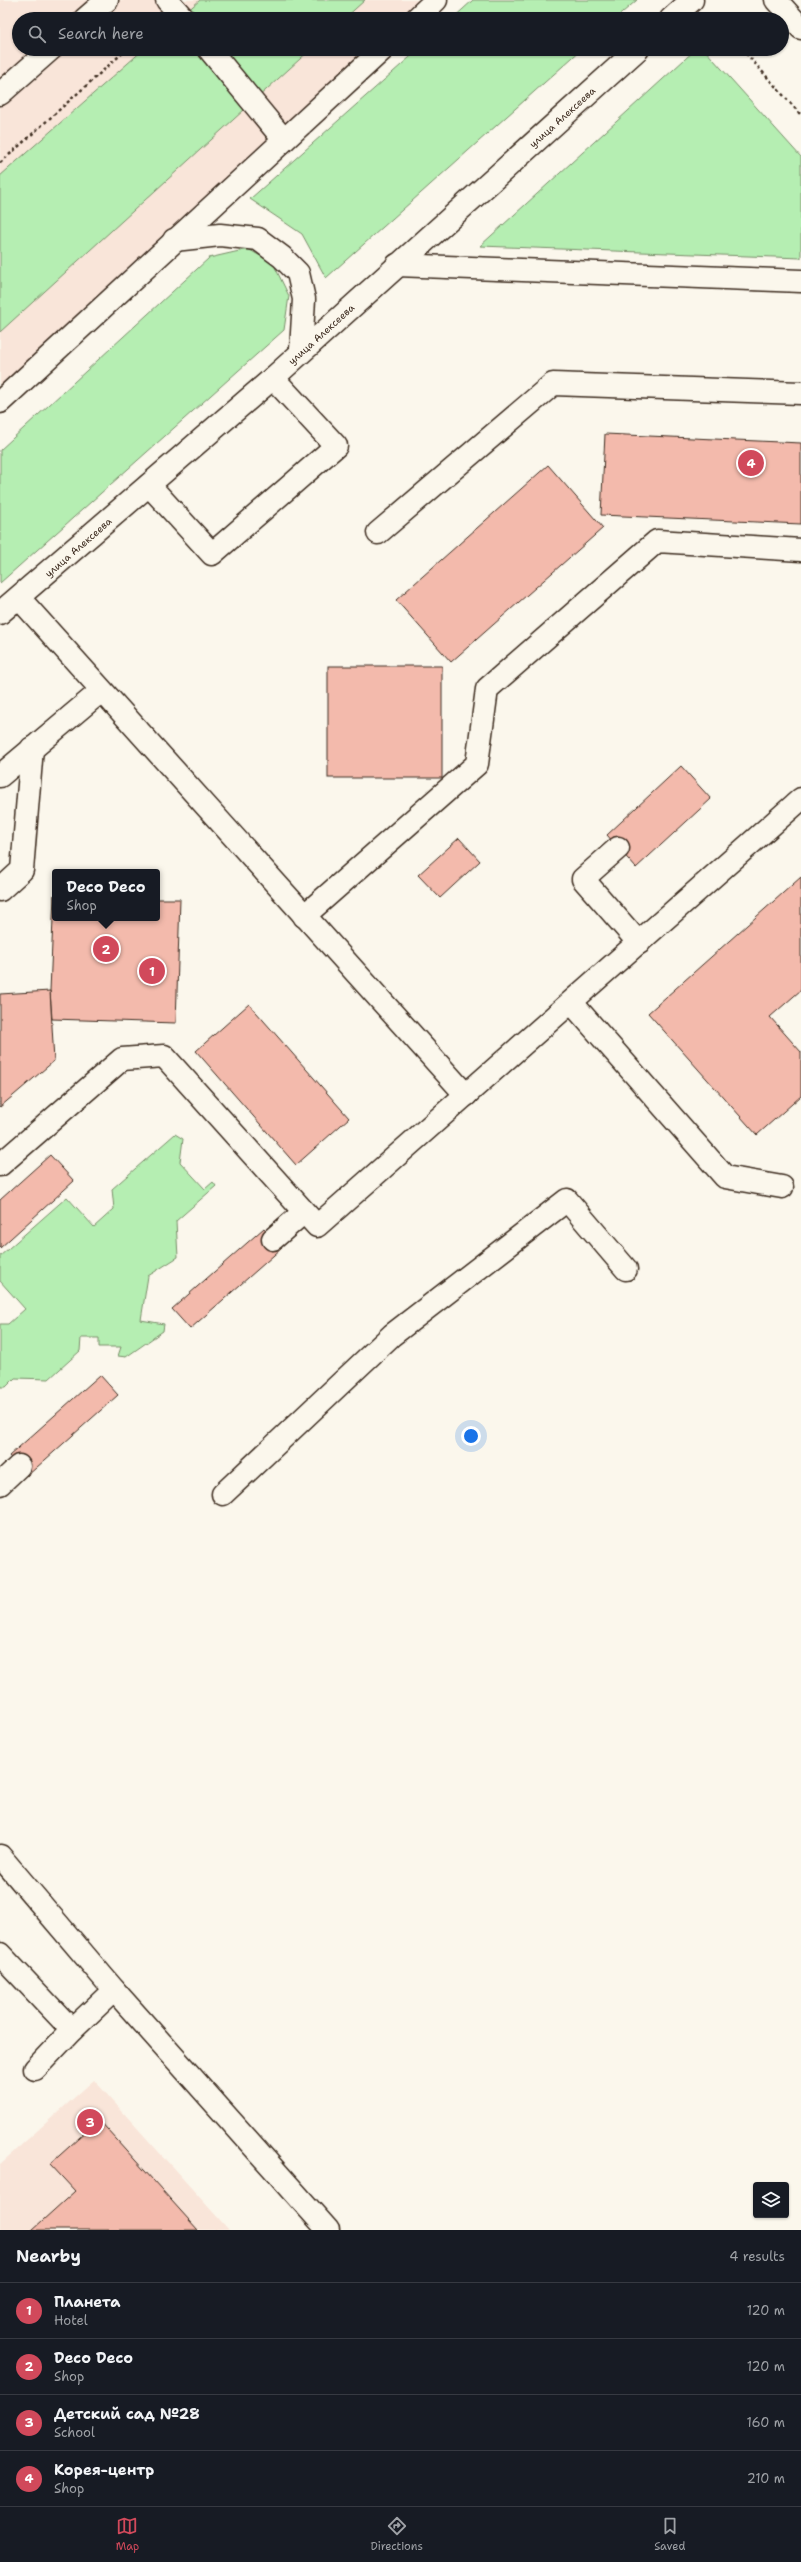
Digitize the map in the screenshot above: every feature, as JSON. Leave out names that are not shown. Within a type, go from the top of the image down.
[{"type":"street","points":[[93,12],[107,0]]},
{"type":"street","points":[[167,0],[178,12]]},
{"type":"street","points":[[423,12],[436,0]]},
{"type":"street","points":[[679,12],[692,0]]},
{"type":"street","points":[[776,0],[787,12]]},
{"type":"street","points":[[789,15],[801,28]]},
{"type":"street","points":[[0,94],[43,56]]},
{"type":"street","points":[[215,56],[284,140]]},
{"type":"street","points":[[0,402],[375,56]]},
{"type":"street","name":"улица Алексеева","points":[[0,614],[273,378],[302,350],[630,56]]},
{"type":"street","points":[[174,240],[220,236],[258,239],[282,257],[298,273],[300,280],[304,300],[302,350]]},
{"type":"street","points":[[397,265],[801,281]]},
{"type":"street","points":[[149,485],[212,554],[336,446],[273,378]]},
{"type":"street","points":[[378,533],[553,384],[801,393]]},
{"type":"street","points":[[304,916],[477,764],[487,689],[657,541],[801,550]]},
{"type":"street","points":[[19,598],[100,691],[466,1095]]},
{"type":"street","points":[[0,776],[100,691]]},
{"type":"street","points":[[0,890],[22,870],[32,748]]},
{"type":"street","points":[[0,1165],[122,1059],[164,1056],[317,1226],[572,1003],[801,798]]},
{"type":"street","points":[[618,848],[583,879],[639,943]]},
{"type":"street","points":[[572,1003],[725,1177],[782,1187]]},
{"type":"street","points":[[222,1494],[392,1335],[567,1200],[626,1268]]},
{"type":"street","points":[[273,1239],[304,1212]]},
{"type":"street","points":[[0,1484],[19,1466]]},
{"type":"street","points":[[0,1856],[114,1990],[328,2230]]},
{"type":"street","points":[[0,1954],[72,2030]]},
{"type":"street","points":[[35,2070],[72,2030],[114,1990]]},
{"type":"path","points":[[0,163],[119,56]]},
{"type":"path","points":[[748,56],[801,115]]},
{"type":"shaded area","points":[[0,0],[436,0],[423,12],[12,12],[12,56],[375,56],[0,402]]},
{"type":"shaded area","points":[[94,2080],[229,2230],[0,2230],[0,2164]]},
{"type":"green space","points":[[200,0],[365,0],[352,12],[186,12]]},
{"type":"green space","points":[[473,0],[637,0],[623,12],[460,12]]},
{"type":"green space","points":[[136,56],[303,56],[0,332],[0,176]]},
{"type":"green space","points":[[411,56],[574,56],[326,278],[302,234],[250,199]]},
{"type":"green space","points":[[688,56],[710,56],[801,157],[801,258],[480,246]]},
{"type":"green space","points":[[248,249],[273,263],[289,296],[284,330],[0,583],[0,450],[209,258]]},
{"type":"green space","points":[[175,1134],[183,1139],[180,1162],[205,1189],[213,1182],[216,1186],[176,1221],[178,1257],[148,1276],[141,1320],[164,1324],[163,1331],[126,1357],[118,1356],[121,1347],[99,1347],[99,1338],[81,1338],[80,1351],[49,1379],[15,1378],[6,1387],[0,1387],[0,1324],[8,1324],[25,1309],[0,1281],[0,1256],[67,1197],[94,1227],[114,1209],[112,1189]]},
{"type":"building","points":[[605,434],[801,443],[801,524],[601,515]]},
{"type":"building","points":[[548,465],[603,528],[451,662],[396,600]]},
{"type":"building","points":[[328,666],[442,666],[442,778],[328,778]]},
{"type":"building","points":[[681,766],[711,799],[636,868],[607,835]]},
{"type":"building","points":[[459,838],[480,861],[440,898],[418,875]]},
{"type":"building","points":[[801,877],[801,990],[770,1017],[801,1052],[801,1096],[757,1135],[648,1013]]},
{"type":"building","points":[[160,899],[180,899],[176,1023],[52,1019],[50,991],[53,921],[160,921]]},
{"type":"building","points":[[50,991],[54,1061],[0,1107],[0,994]]},
{"type":"building","points":[[249,1004],[349,1118],[296,1165],[196,1051]]},
{"type":"building","points":[[50,1155],[74,1181],[0,1248],[0,1200]]},
{"type":"building","points":[[264,1228],[282,1248],[190,1329],[172,1309]]},
{"type":"building","points":[[100,1375],[118,1395],[27,1476],[9,1456]]},
{"type":"building","points":[[99,2120],[198,2230],[32,2230],[75,2191],[50,2164]]},
{"type":"place","name":"Корея-центр","points":[[751,463]]},
{"type":"place","name":"Deco Deco","points":[[106,949]]},
{"type":"place","name":"Планета","points":[[152,971]]},
{"type":"place","name":"Детский сад №28","points":[[90,2122]]}]
